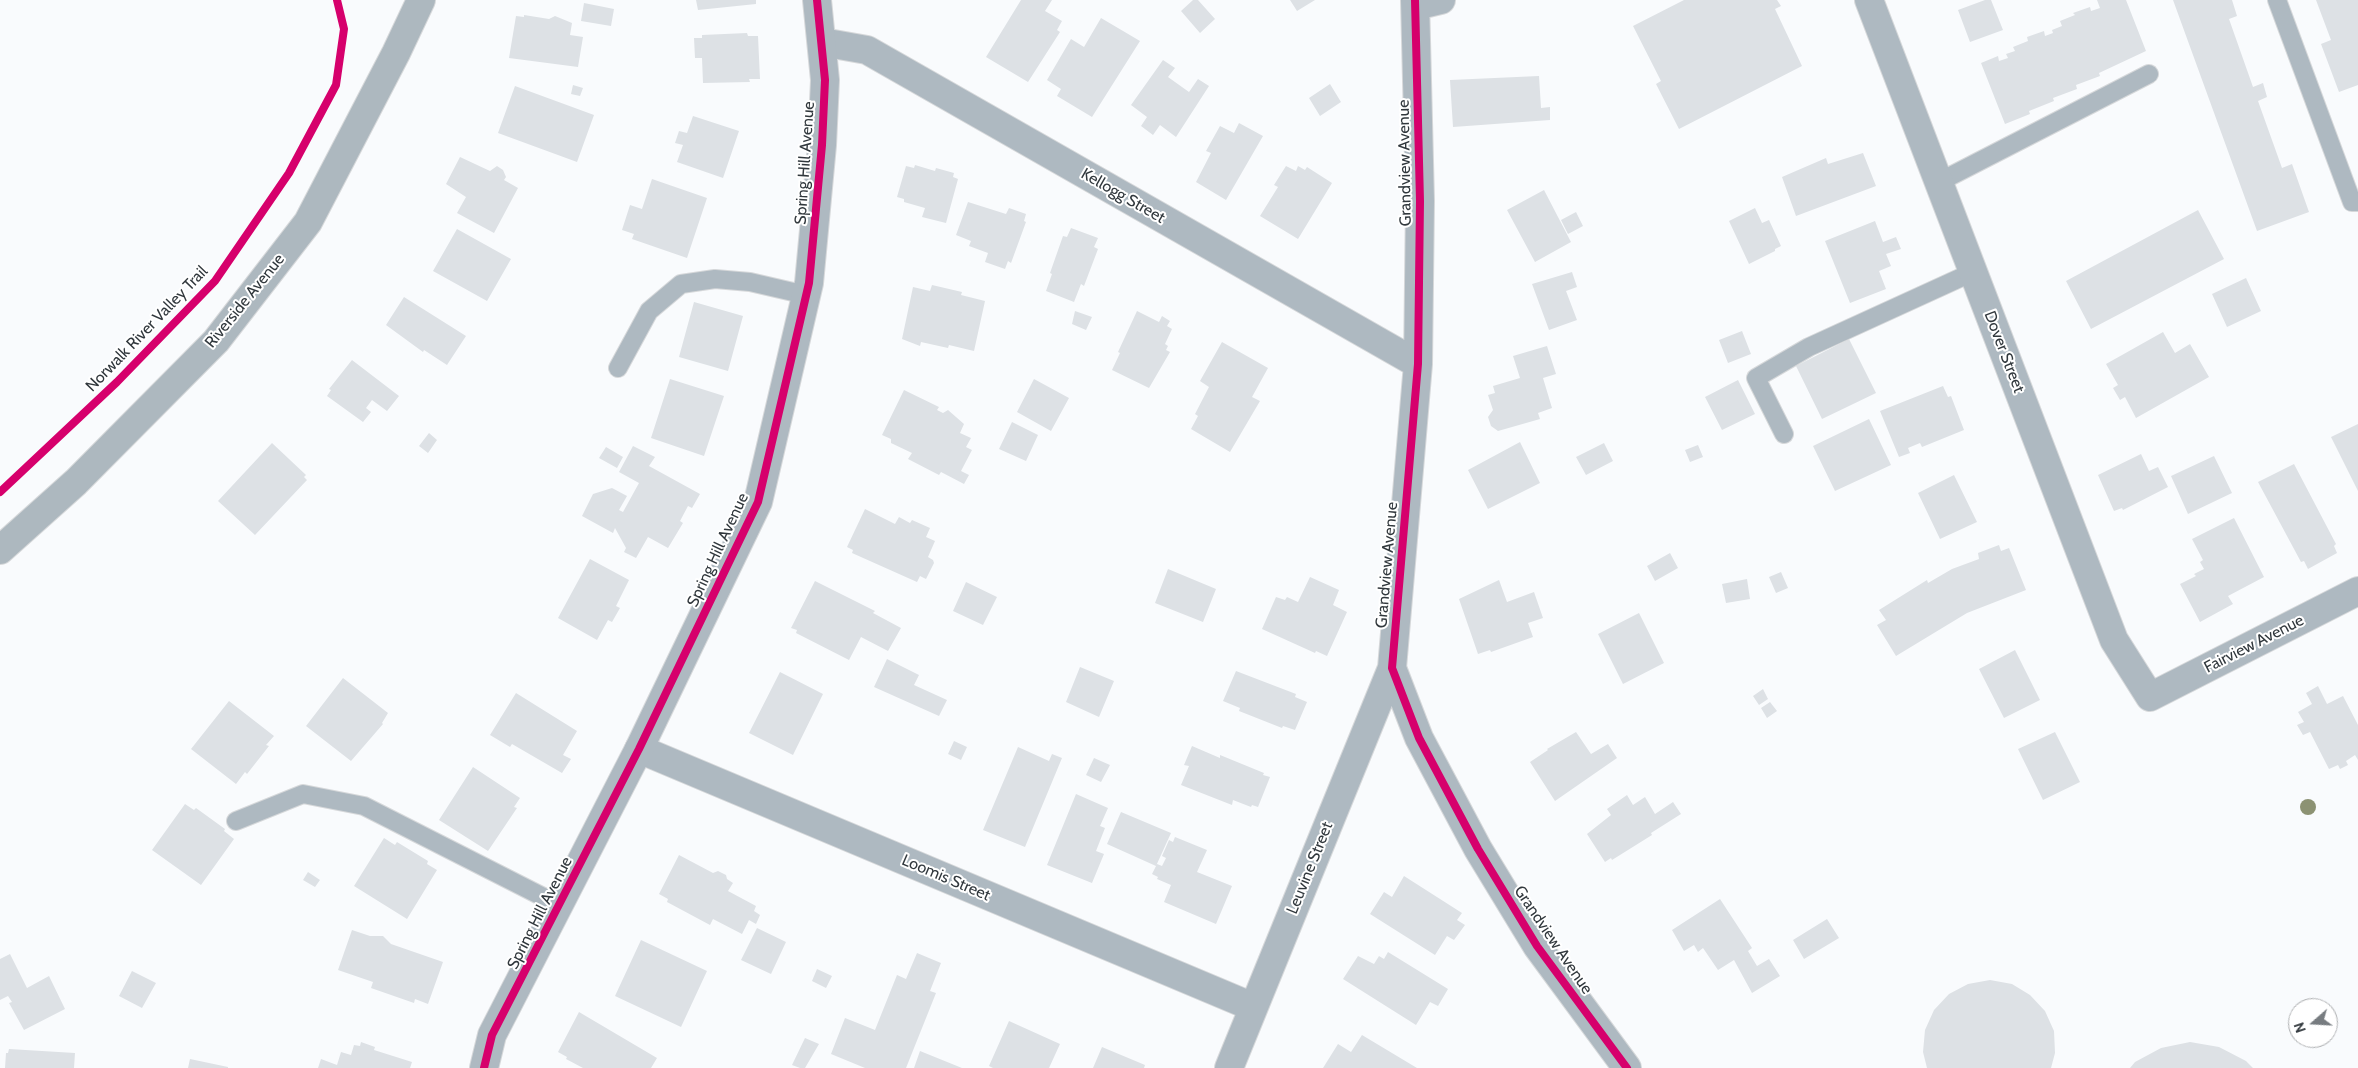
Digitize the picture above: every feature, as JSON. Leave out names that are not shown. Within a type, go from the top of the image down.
[{"type":"main road","name":"Riverside Avenue","points":[[0,550],[76,482],[216,340],[308,222],[396,53],[421,0]]},
{"type":"street","name":"Spring Hill Avenue","points":[[484,1068],[492,1035],[639,749],[758,502],[806,295],[822,145],[825,80],[817,0]]},
{"type":"street","name":"Dover Street","points":[[1869,0],[2114,640],[2150,698]]},
{"type":"street","name":"Grandview Avenue","points":[[1424,2],[1418,364],[1392,668],[1419,738],[1478,849],[1537,946],[1627,1068]]},
{"type":"street","name":"Kellogg Street","points":[[822,42],[867,50],[1418,364]]},
{"type":"street","name":"Fairview Avenue","points":[[2150,698],[2358,591]]},
{"type":"street","name":"Leuvine Street","points":[[1229,1068],[1392,668]]},
{"type":"street","name":"Loomis Street","points":[[639,749],[1253,1007]]},
{"type":"lane","points":[[2277,0],[2352,202],[2358,202]]},
{"type":"lane","points":[[1939,182],[2149,74]]},
{"type":"lane","points":[[1784,434],[1756,378],[1809,348],[1973,272]]},
{"type":"lane","points":[[618,368],[649,311],[681,284],[715,279],[750,282],[806,295]]},
{"type":"lane","points":[[236,821],[303,794],[364,806],[559,905]]},
{"type":"building","points":[[696,0],[756,0],[756,4],[698,10]]},
{"type":"building","points":[[1021,0],[1052,0],[1045,11],[1062,21],[1057,30],[1060,32],[1028,82],[986,57]]},
{"type":"building","points":[[1193,0],[1198,0],[1215,19],[1200,33],[1181,11]]},
{"type":"building","points":[[1290,0],[1315,0],[1297,11]]},
{"type":"building","points":[[1684,0],[1777,0],[1781,6],[1775,9],[1802,66],[1679,129],[1656,84],[1661,81],[1633,26]]},
{"type":"building","points":[[1985,0],[1991,0],[2003,30],[1970,42],[1958,10]]},
{"type":"building","points":[[2097,0],[2126,0],[2146,51],[2099,73],[2100,76],[2076,85],[2077,89],[2053,98],[2054,101],[2029,111],[2030,114],[2005,124],[1981,63],[1998,56],[1999,61],[2008,58],[2006,54],[2015,51],[2013,47],[2028,41],[2027,37],[2044,31],[2045,36],[2053,33],[2052,30],[2062,26],[2060,21],[2075,15],[2073,13],[2090,7],[2091,11],[2100,8]]},
{"type":"building","points":[[2173,0],[2232,0],[2237,16],[2229,19],[2253,87],[2263,83],[2267,97],[2258,101],[2282,168],[2292,164],[2309,212],[2257,231]]},
{"type":"building","points":[[2316,0],[2358,0],[2358,85],[2339,92],[2321,44],[2331,40]]},
{"type":"building","points":[[584,3],[614,9],[611,26],[581,21]]},
{"type":"building","points":[[524,15],[549,19],[555,16],[572,23],[570,35],[583,37],[578,67],[509,58],[516,16],[524,17]]},
{"type":"building","points":[[1101,18],[1140,41],[1092,117],[1057,96],[1061,89],[1047,80],[1071,39],[1084,47]]},
{"type":"building","points":[[747,33],[748,36],[758,36],[760,79],[749,79],[750,82],[703,83],[702,58],[695,58],[694,38],[702,38],[702,35]]},
{"type":"building","points":[[1163,60],[1175,68],[1168,77],[1189,92],[1198,79],[1209,86],[1176,137],[1160,125],[1153,135],[1141,126],[1147,117],[1131,105]]},
{"type":"building","points":[[1539,76],[1541,108],[1550,107],[1550,120],[1453,127],[1450,80]]},
{"type":"building","points":[[1330,84],[1341,102],[1320,116],[1309,98]]},
{"type":"building","points":[[573,85],[583,88],[580,96],[571,94]]},
{"type":"building","points":[[515,86],[594,115],[577,162],[498,133]]},
{"type":"building","points":[[693,116],[739,131],[723,178],[677,162],[683,145],[675,143],[679,131],[687,133]]},
{"type":"building","points":[[1239,123],[1263,136],[1226,200],[1196,182],[1211,153],[1206,151],[1220,126],[1234,133]]},
{"type":"building","points":[[1863,153],[1876,186],[1796,216],[1782,177],[1826,158],[1828,164]]},
{"type":"building","points":[[460,157],[490,171],[497,166],[503,170],[506,177],[504,180],[518,188],[494,233],[457,213],[466,197],[446,184]]},
{"type":"building","points":[[915,165],[935,171],[936,168],[954,173],[953,177],[958,179],[946,223],[922,217],[925,208],[904,202],[904,199],[897,197],[906,166],[914,168]]},
{"type":"building","points":[[1286,166],[1296,171],[1298,166],[1305,170],[1307,167],[1332,183],[1298,239],[1260,216],[1278,187],[1274,185]]},
{"type":"building","points":[[652,179],[707,198],[687,258],[632,239],[634,234],[622,230],[630,205],[642,209]]},
{"type":"building","points":[[1544,190],[1571,242],[1535,262],[1507,210]]},
{"type":"building","points":[[968,202],[1006,214],[1009,208],[1026,214],[1024,221],[1026,222],[1011,263],[1008,261],[1005,269],[985,262],[988,253],[969,246],[971,241],[956,235]]},
{"type":"building","points":[[1755,208],[1762,223],[1769,220],[1781,246],[1749,264],[1729,221]]},
{"type":"building","points":[[2198,210],[2224,259],[2091,329],[2066,281]]},
{"type":"building","points":[[1576,212],[1583,226],[1568,234],[1561,220]]},
{"type":"building","points":[[1875,221],[1883,242],[1896,237],[1901,249],[1886,254],[1891,266],[1879,271],[1886,289],[1850,303],[1825,241]]},
{"type":"building","points":[[1071,228],[1098,238],[1094,247],[1098,249],[1084,286],[1081,284],[1074,302],[1046,291],[1063,236],[1067,237]]},
{"type":"building","points":[[457,229],[511,259],[487,301],[433,271]]},
{"type":"building","points":[[1572,272],[1577,287],[1566,291],[1577,320],[1549,330],[1532,284]]},
{"type":"building","points":[[2246,278],[2261,311],[2227,327],[2212,294]]},
{"type":"building","points":[[932,285],[962,292],[961,295],[985,301],[974,351],[949,345],[948,348],[921,342],[920,346],[902,339],[913,287],[930,291]]},
{"type":"building","points":[[404,297],[466,336],[447,365],[424,350],[423,352],[386,325]]},
{"type":"building","points":[[694,302],[743,316],[728,371],[679,357]]},
{"type":"building","points":[[1075,311],[1092,317],[1086,330],[1072,324]]},
{"type":"building","points":[[1137,311],[1159,322],[1162,316],[1170,321],[1167,326],[1172,329],[1165,344],[1168,346],[1166,350],[1170,352],[1149,388],[1112,370]]},
{"type":"building","points":[[1742,331],[1751,354],[1728,363],[1719,340]]},
{"type":"building","points":[[2163,332],[2175,353],[2190,344],[2209,377],[2136,418],[2125,397],[2120,400],[2113,388],[2118,385],[2106,364]]},
{"type":"building","points":[[1849,339],[1876,393],[1822,419],[1796,366]]},
{"type":"building","points":[[1222,342],[1268,368],[1252,397],[1260,401],[1230,452],[1191,429],[1198,416],[1195,414],[1209,387],[1200,381]]},
{"type":"building","points":[[1547,346],[1556,374],[1543,378],[1552,408],[1538,413],[1540,419],[1498,431],[1491,426],[1488,417],[1493,410],[1488,395],[1495,393],[1493,386],[1520,378],[1513,356]]},
{"type":"building","points":[[352,360],[399,396],[387,411],[372,400],[366,408],[371,412],[363,422],[327,396],[331,390],[329,389]]},
{"type":"building","points":[[670,379],[724,396],[704,456],[651,438]]},
{"type":"building","points":[[1034,379],[1069,398],[1051,431],[1017,412]]},
{"type":"building","points":[[1738,380],[1755,414],[1722,430],[1705,397]]},
{"type":"building","points":[[1943,386],[1948,397],[1951,396],[1964,430],[1922,447],[1920,443],[1908,448],[1910,453],[1899,457],[1880,411]]},
{"type":"building","points":[[904,390],[939,407],[937,410],[943,413],[948,410],[964,424],[960,433],[971,438],[966,447],[972,450],[961,471],[969,475],[964,484],[941,472],[939,475],[908,459],[912,453],[891,443],[891,439],[882,435]]},
{"type":"building","points":[[1869,419],[1891,465],[1835,491],[1813,446]]},
{"type":"building","points":[[1012,422],[1038,435],[1026,461],[999,449]]},
{"type":"building","points":[[2358,424],[2358,491],[2331,437]]},
{"type":"building","points":[[429,433],[437,440],[428,453],[419,446]]},
{"type":"building","points":[[1520,442],[1540,483],[1488,509],[1468,470]]},
{"type":"building","points":[[272,443],[306,475],[304,477],[307,480],[255,535],[218,501]]},
{"type":"building","points":[[1604,443],[1613,461],[1586,475],[1576,457]]},
{"type":"building","points":[[1698,445],[1703,457],[1690,462],[1685,450]]},
{"type":"building","points":[[633,446],[655,457],[649,466],[700,494],[692,508],[688,506],[680,521],[683,523],[668,548],[648,537],[636,558],[624,552],[626,548],[615,528],[613,533],[582,516],[593,494],[612,488],[627,496],[619,510],[623,512],[639,483],[619,472]]},
{"type":"building","points":[[606,447],[623,457],[617,468],[599,458]]},
{"type":"building","points":[[2141,454],[2149,471],[2158,467],[2168,487],[2123,510],[2122,508],[2114,511],[2098,475]]},
{"type":"building","points":[[2214,456],[2232,493],[2188,514],[2171,476]]},
{"type":"building","points":[[2294,464],[2336,544],[2334,546],[2337,553],[2308,569],[2304,561],[2301,562],[2258,482]]},
{"type":"building","points":[[1954,475],[1977,522],[1940,539],[1918,493]]},
{"type":"building","points":[[865,509],[895,524],[899,517],[910,523],[912,520],[930,528],[926,537],[935,541],[928,557],[934,563],[926,579],[920,576],[917,582],[852,553],[853,550],[847,547]]},
{"type":"building","points":[[2234,518],[2264,577],[2228,596],[2233,604],[2200,622],[2180,584],[2196,576],[2194,574],[2204,569],[2200,562],[2203,560],[2192,539]]},
{"type":"building","points":[[1999,545],[2001,551],[2009,548],[2026,590],[1967,613],[1896,656],[1877,625],[1886,620],[1879,610],[1927,580],[1928,583],[1952,569],[1979,559],[1978,553]]},
{"type":"building","points":[[1670,553],[1678,568],[1655,581],[1647,566]]},
{"type":"building","points":[[590,559],[629,580],[616,606],[620,608],[612,622],[608,620],[597,640],[558,618]]},
{"type":"building","points":[[1168,569],[1216,589],[1203,622],[1155,603]]},
{"type":"building","points":[[1781,572],[1788,588],[1776,593],[1769,577]]},
{"type":"building","points":[[1310,577],[1339,590],[1333,605],[1347,612],[1327,656],[1316,651],[1315,653],[1262,629],[1276,597],[1285,600],[1287,597],[1298,602]]},
{"type":"building","points":[[1747,579],[1750,599],[1726,603],[1722,584]]},
{"type":"building","points":[[1499,580],[1507,602],[1534,592],[1543,618],[1528,623],[1533,637],[1491,652],[1490,650],[1478,654],[1459,599]]},
{"type":"building","points":[[815,581],[875,611],[873,613],[901,628],[888,651],[861,637],[849,660],[796,633],[797,630],[791,628]]},
{"type":"building","points":[[966,582],[997,597],[983,625],[953,611]]},
{"type":"building","points":[[1639,613],[1664,663],[1623,684],[1598,634]]},
{"type":"building","points":[[2015,650],[2040,700],[2004,718],[1979,669]]},
{"type":"building","points":[[887,659],[919,675],[914,685],[947,700],[939,716],[874,687]]},
{"type":"building","points":[[1080,667],[1114,681],[1099,717],[1066,702]]},
{"type":"building","points":[[1236,671],[1296,694],[1295,697],[1307,702],[1295,730],[1283,726],[1282,728],[1239,711],[1240,708],[1223,701]]},
{"type":"building","points":[[780,672],[823,694],[793,755],[749,733]]},
{"type":"building","points":[[343,678],[388,713],[383,724],[351,761],[306,726]]},
{"type":"building","points":[[2318,686],[2327,704],[2343,696],[2358,725],[2358,760],[2355,755],[2346,761],[2348,765],[2340,769],[2338,765],[2329,769],[2310,732],[2303,735],[2297,725],[2304,722],[2298,712],[2312,704],[2306,693]]},
{"type":"building","points":[[1763,689],[1768,699],[1759,705],[1753,696]]},
{"type":"building","points":[[516,693],[577,731],[563,755],[571,759],[562,773],[512,744],[510,747],[490,735]]},
{"type":"building","points":[[229,701],[274,736],[266,745],[269,746],[247,774],[245,772],[236,784],[191,749]]},
{"type":"building","points":[[1770,702],[1777,711],[1767,718],[1761,708]]},
{"type":"building","points":[[1576,732],[1591,754],[1608,744],[1617,758],[1555,801],[1530,762],[1547,749]]},
{"type":"building","points":[[2055,732],[2080,782],[2043,800],[2018,749]]},
{"type":"building","points":[[954,741],[967,747],[961,760],[948,754]]},
{"type":"building","points":[[1192,746],[1220,758],[1220,755],[1270,777],[1258,807],[1252,805],[1251,807],[1233,800],[1232,805],[1181,785],[1189,766],[1184,765]]},
{"type":"building","points":[[1018,747],[1049,761],[1052,754],[1062,758],[1025,847],[983,830]]},
{"type":"building","points":[[1094,758],[1110,765],[1101,782],[1086,775]]},
{"type":"building","points":[[473,767],[520,798],[514,807],[517,808],[488,851],[439,820]]},
{"type":"building","points":[[1076,794],[1108,808],[1100,826],[1105,828],[1096,851],[1104,854],[1092,883],[1047,865]]},
{"type":"building","points":[[1627,795],[1633,805],[1645,797],[1655,814],[1673,802],[1681,814],[1651,833],[1652,835],[1612,860],[1611,858],[1605,862],[1587,834],[1611,815],[1607,809]]},
{"type":"building","points":[[185,804],[194,810],[196,808],[225,829],[224,831],[234,839],[201,885],[152,850]]},
{"type":"building","points":[[1121,812],[1171,833],[1156,866],[1107,844]]},
{"type":"building","points":[[1175,837],[1207,850],[1197,872],[1232,886],[1216,924],[1164,902],[1171,885],[1157,879],[1158,877],[1152,874],[1157,864],[1162,866],[1166,858],[1162,856],[1169,840],[1173,842]]},
{"type":"building","points":[[384,838],[395,845],[397,842],[428,861],[427,864],[437,870],[407,919],[354,886]]},
{"type":"building","points":[[679,855],[713,873],[718,871],[726,875],[727,879],[733,883],[728,891],[756,906],[754,911],[760,915],[756,924],[749,920],[742,934],[713,919],[710,925],[667,902],[668,899],[659,894]]},
{"type":"building","points":[[308,872],[320,880],[315,887],[303,880]]},
{"type":"building","points":[[1404,876],[1462,913],[1457,920],[1465,925],[1454,940],[1447,936],[1435,955],[1370,914],[1384,892],[1392,897]]},
{"type":"building","points":[[1720,899],[1752,948],[1748,951],[1757,966],[1769,959],[1780,976],[1752,993],[1734,960],[1718,970],[1703,948],[1698,952],[1694,945],[1684,951],[1672,930]]},
{"type":"building","points":[[1827,919],[1839,938],[1804,959],[1793,940]]},
{"type":"building","points":[[757,928],[786,942],[771,974],[741,960]]},
{"type":"building","points":[[352,930],[370,936],[383,936],[391,944],[443,962],[428,1004],[415,999],[414,1003],[371,988],[373,982],[338,970]]},
{"type":"building","points":[[641,940],[707,971],[681,1027],[615,996]]},
{"type":"building","points":[[1388,952],[1448,989],[1438,1006],[1430,1002],[1416,1025],[1343,979],[1358,956],[1374,964],[1379,956],[1384,959]]},
{"type":"building","points":[[917,953],[941,963],[930,991],[936,993],[906,1068],[865,1068],[831,1054],[845,1018],[875,1030],[897,975],[906,979]]},
{"type":"building","points":[[10,954],[27,988],[49,976],[65,1009],[24,1030],[9,1003],[12,1002],[8,996],[0,1000],[0,959]]},
{"type":"building","points":[[817,969],[832,976],[826,988],[812,981]]},
{"type":"building","points":[[132,971],[156,983],[142,1008],[119,996]]},
{"type":"building","points":[[1990,980],[2012,984],[2030,995],[2045,1011],[2054,1031],[2055,1053],[2051,1068],[1927,1068],[1923,1052],[1925,1030],[1934,1010],[1949,994],[1968,984]]},
{"type":"building","points":[[579,1012],[657,1058],[651,1068],[583,1068],[566,1059],[567,1057],[558,1052]]},
{"type":"building","points":[[1009,1021],[1060,1044],[1049,1068],[993,1068],[989,1066]]},
{"type":"building","points":[[1362,1035],[1417,1068],[1323,1068],[1338,1044],[1351,1052]]},
{"type":"building","points":[[805,1038],[819,1044],[805,1068],[800,1068],[792,1065]]},
{"type":"building","points":[[361,1042],[375,1047],[374,1050],[412,1062],[410,1068],[318,1068],[321,1059],[337,1065],[341,1052],[351,1055],[354,1045],[360,1046]]},
{"type":"building","points":[[2190,1042],[2219,1047],[2246,1061],[2253,1068],[2130,1068],[2135,1062],[2161,1048]]},
{"type":"building","points":[[1102,1047],[1145,1065],[1144,1068],[1093,1068]]},
{"type":"building","points":[[9,1049],[75,1053],[74,1068],[5,1068],[6,1053],[8,1053]]},
{"type":"building","points":[[920,1051],[962,1068],[914,1068]]},
{"type":"building","points":[[190,1059],[228,1067],[228,1068],[188,1068]]},
{"type":"cycle path","name":"Norwalk River Valley Trail","points":[[0,492],[117,382],[215,281],[289,173],[336,85],[344,29],[337,0]]},
{"type":"cycle path","points":[[484,1068],[492,1035],[639,749],[758,502],[809,283],[822,145],[825,80],[817,0]]},
{"type":"cycle path","points":[[1415,0],[1420,201],[1418,364],[1392,668],[1419,738],[1478,849],[1537,946],[1627,1068]]}]
